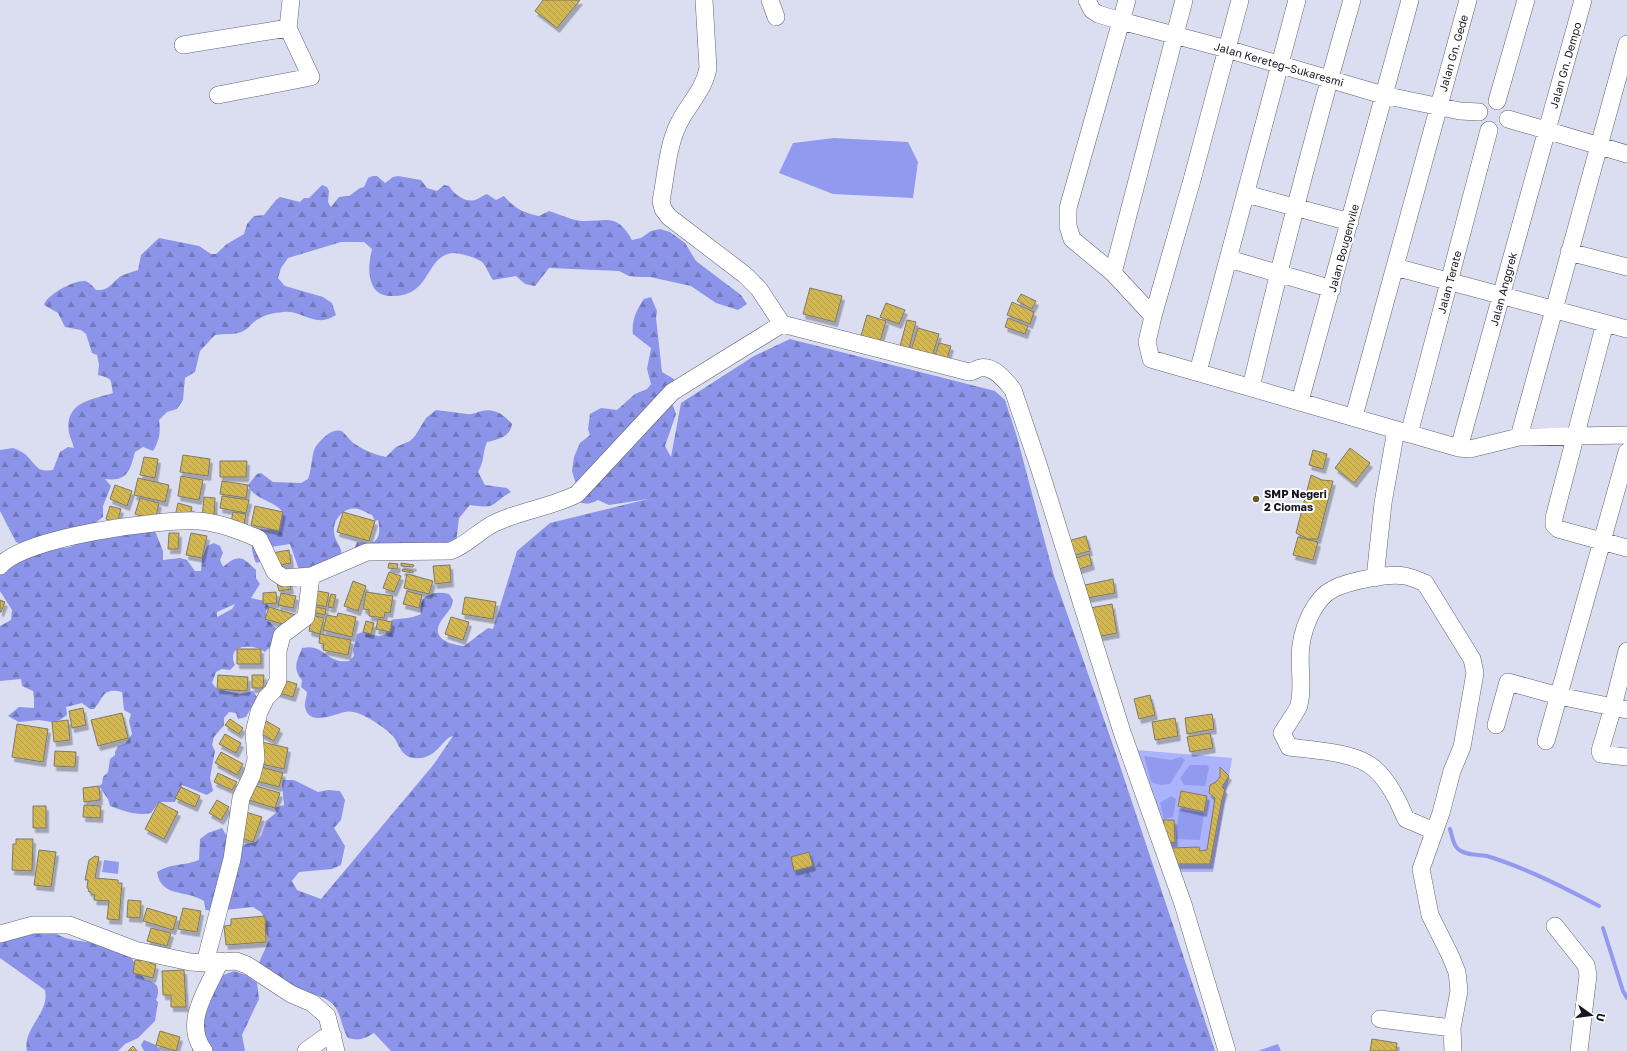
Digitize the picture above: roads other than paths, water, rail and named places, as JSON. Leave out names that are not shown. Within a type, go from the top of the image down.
[{"type":"street","points":[[218,95],[311,77],[288,28],[291,0]]},
{"type":"street","points":[[704,0],[708,68],[707,76],[673,136],[661,201],[663,209],[669,216],[745,275],[759,289],[782,324],[969,372],[985,367],[993,370],[1006,381],[1013,390],[1039,467],[1122,732],[1183,904],[1227,1051]]},
{"type":"street","points":[[770,0],[776,17]]},
{"type":"street","name":"Jalan Kereteg–Sukaresmi","points":[[1087,0],[1092,10],[1098,14],[1121,21],[1174,34],[1383,95],[1460,112],[1479,112]]},
{"type":"street","points":[[1127,0],[1068,208],[1068,226],[1072,239],[1113,273],[1153,316]]},
{"type":"street","points":[[1113,273],[1184,0]]},
{"type":"street","points":[[1240,0],[1153,316],[1147,342],[1150,359],[1354,416],[1459,448],[1470,449],[1519,437],[1627,435]]},
{"type":"street","points":[[1198,372],[1297,0]]},
{"type":"street","points":[[1251,387],[1278,275],[1329,79],[1352,0]]},
{"type":"street","name":"Jalan Bougenvile","points":[[1300,401],[1332,289],[1383,95],[1410,0]]},
{"type":"street","name":"Jalan Gn. Gede","points":[[1354,416],[1468,0]]},
{"type":"street","points":[[1497,101],[1526,0]]},
{"type":"street","name":"Jalan Gn. Dempo","points":[[1547,131],[1583,0]]},
{"type":"street","points":[[183,45],[288,28]]},
{"type":"street","points":[[1519,437],[1627,44]]},
{"type":"street","points":[[1497,101],[1506,108],[1508,119],[1501,128],[1489,130],[1481,123],[1479,112],[1488,102],[1497,101]]},
{"type":"street","points":[[1508,119],[1627,154]]},
{"type":"street","name":"Jalan Terate","points":[[1375,578],[1383,503],[1403,432],[1450,281],[1489,130]]},
{"type":"street","name":"Jalan Anggrek","points":[[1459,448],[1547,131]]},
{"type":"street","points":[[1246,194],[1296,209],[1350,222]]},
{"type":"street","points":[[1569,252],[1626,262]]},
{"type":"street","points":[[1229,259],[1278,275],[1332,289]]},
{"type":"street","points":[[1395,267],[1627,329]]},
{"type":"street","points":[[1605,323],[1554,518],[1554,525],[1558,529],[1627,548]]},
{"type":"street","points":[[0,566],[4,562],[30,549],[101,530],[134,524],[200,521],[241,532],[259,539],[272,567],[278,575],[290,578],[311,576],[367,552],[450,551],[461,547],[491,524],[511,516],[564,501],[577,494],[672,392],[782,324]]},
{"type":"street","points":[[1546,741],[1627,452]]},
{"type":"street","points":[[204,1051],[196,1035],[195,1020],[213,962],[232,858],[241,798],[252,775],[256,759],[254,733],[259,712],[266,698],[273,692],[278,680],[278,651],[282,635],[306,617],[311,576]]},
{"type":"street","points":[[1434,831],[1406,819],[1394,792],[1375,768],[1348,754],[1289,748],[1282,733],[1288,721],[1299,708],[1302,692],[1300,670],[1301,644],[1316,605],[1333,589],[1368,578],[1403,576],[1425,582],[1472,659],[1474,673],[1462,747],[1452,771],[1445,800],[1421,869],[1430,915],[1457,972],[1459,991],[1452,1028],[1453,1051]]},
{"type":"street","points":[[1627,651],[1620,709],[1600,751],[1600,754],[1627,757]]},
{"type":"street","points":[[1496,725],[1508,682],[1559,696],[1620,709]]},
{"type":"street","points":[[0,934],[33,925],[69,925],[135,950],[190,962],[236,961],[247,964],[291,994],[312,1003],[326,1016],[334,1044]]},
{"type":"street","points":[[1555,926],[1586,965],[1588,976],[1579,1051]]},
{"type":"street","points":[[1380,1019],[1452,1028]]},
{"type":"street","points":[[306,1051],[324,1038],[334,1044]]},
{"type":"waterway","points":[[1450,829],[1455,845],[1461,851],[1468,854],[1487,856],[1516,866],[1599,906]]},
{"type":"waterway","points":[[1603,928],[1623,991],[1627,998]]},
{"type":"place","name":"SMP Negeri 2 Ciomas","points":[[1256,499]]}]
